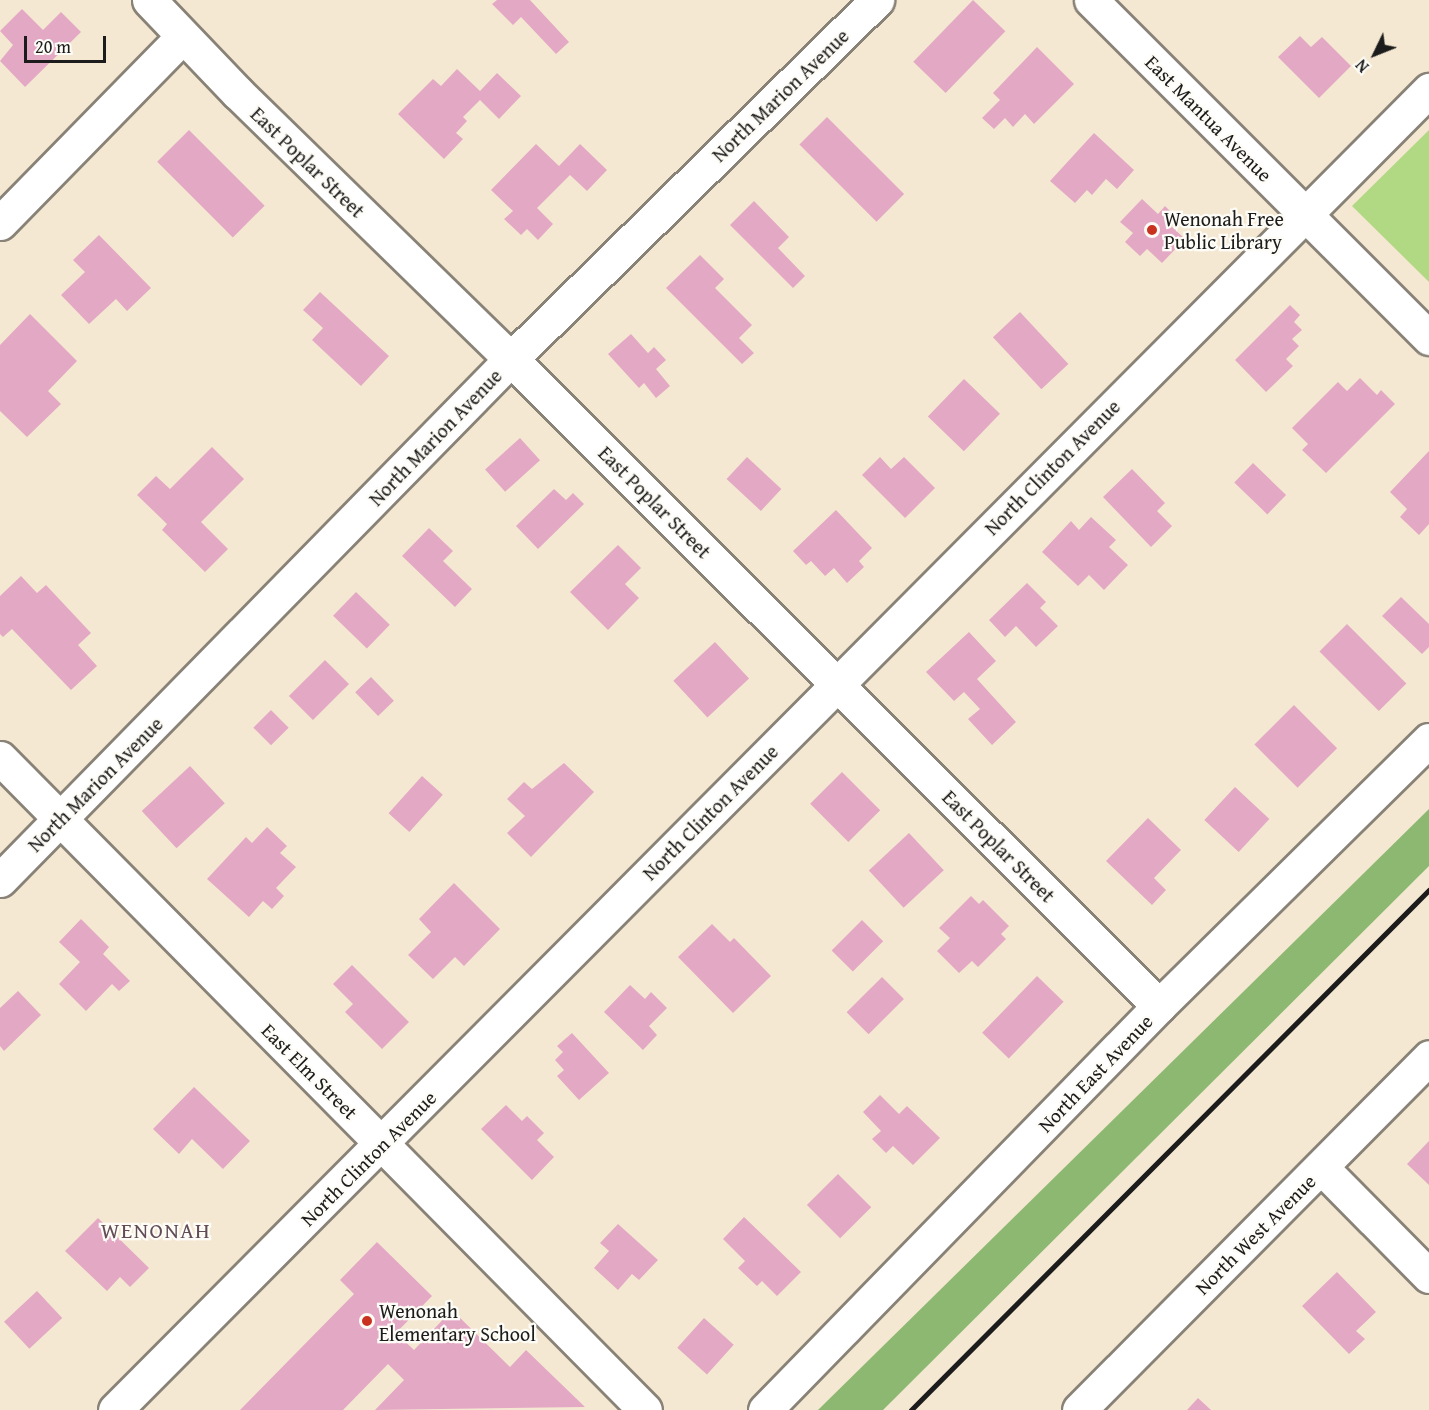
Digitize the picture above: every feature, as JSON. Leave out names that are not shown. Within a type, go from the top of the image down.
[{"type":"street","name":"East Poplar Street","points":[[149,0],[182,37],[511,359],[1159,1006]]},
{"type":"street","name":"North Marion Avenue","points":[[0,880],[511,359],[877,0]]},
{"type":"street","name":"East Mantua Avenue","points":[[1091,0],[1429,338]]},
{"type":"street","points":[[0,223],[182,37]]},
{"type":"street","name":"North Clinton Avenue","points":[[115,1410],[1429,90]]},
{"type":"street","name":"North East Avenue","points":[[765,1410],[1159,1006],[1429,740]]},
{"type":"street","name":"East Elm Street","points":[[0,758],[645,1410]]},
{"type":"street","name":"North West Avenue","points":[[1079,1410],[1322,1168],[1429,1057]]},
{"type":"street","points":[[1322,1168],[1429,1276]]},
{"type":"green space","points":[[1429,130],[1429,282],[1352,206]]},
{"type":"green space","points":[[1429,809],[1429,866],[883,1410],[818,1410]]},
{"type":"building","points":[[497,0],[530,0],[569,42],[556,54],[521,17],[513,25],[492,4]]},
{"type":"building","points":[[973,0],[1005,31],[946,93],[913,62]]},
{"type":"building","points":[[22,9],[43,30],[61,12],[81,32],[25,87],[0,61],[13,45],[0,31]]},
{"type":"building","points":[[1300,36],[1311,47],[1322,37],[1351,66],[1319,98],[1278,57]]},
{"type":"building","points":[[1037,47],[1074,84],[1034,124],[1025,114],[1013,127],[1005,118],[994,129],[982,118],[1000,100],[993,93]]},
{"type":"building","points":[[457,69],[480,91],[497,73],[521,96],[499,119],[480,100],[463,117],[467,121],[456,133],[463,139],[444,159],[398,114],[433,79],[441,86]]},
{"type":"building","points":[[827,117],[904,194],[876,222],[799,145]]},
{"type":"building","points":[[189,130],[265,206],[233,237],[157,162]]},
{"type":"building","points":[[1094,133],[1134,170],[1117,189],[1106,179],[1092,195],[1087,190],[1075,203],[1050,181]]},
{"type":"building","points":[[536,144],[559,166],[580,144],[607,170],[587,191],[570,175],[537,208],[553,224],[538,240],[527,229],[521,235],[504,219],[513,211],[491,190]]},
{"type":"building","name":"Wenonah Free Public Library","points":[[1142,199],[1158,214],[1165,206],[1178,219],[1171,226],[1185,239],[1162,263],[1147,249],[1140,256],[1125,242],[1133,233],[1120,222]]},
{"type":"building","points":[[754,201],[789,237],[778,248],[805,276],[793,288],[730,225]]},
{"type":"building","points":[[99,235],[151,288],[127,311],[116,299],[89,324],[61,295],[85,272],[73,260]]},
{"type":"building","points":[[700,255],[724,279],[715,288],[752,325],[739,338],[754,353],[742,364],[666,288]]},
{"type":"building","points":[[320,292],[389,356],[361,386],[312,340],[323,328],[303,310]]},
{"type":"building","points":[[1290,305],[1300,315],[1294,322],[1302,330],[1292,339],[1299,346],[1286,359],[1293,366],[1266,392],[1235,360]]},
{"type":"building","points":[[1020,312],[1068,364],[1041,389],[993,337]]},
{"type":"building","points":[[30,314],[77,361],[48,391],[61,404],[27,437],[0,411],[0,345]]},
{"type":"building","points":[[631,334],[648,353],[654,347],[666,360],[656,369],[670,386],[656,398],[644,383],[639,388],[608,354]]},
{"type":"building","points":[[1360,378],[1377,395],[1381,390],[1395,404],[1326,473],[1302,450],[1308,444],[1292,428],[1338,382],[1347,391]]},
{"type":"building","points":[[964,379],[1000,414],[964,451],[928,416]]},
{"type":"building","points":[[520,438],[540,460],[505,492],[485,469]]},
{"type":"building","points":[[212,447],[244,479],[201,522],[228,549],[205,572],[162,530],[167,524],[137,495],[156,476],[170,489]]},
{"type":"building","points":[[1429,451],[1429,524],[1419,535],[1400,517],[1407,509],[1390,492]]},
{"type":"building","points":[[747,457],[781,489],[761,511],[727,479]]},
{"type":"building","points":[[880,457],[891,469],[904,457],[935,488],[905,518],[862,475]]},
{"type":"building","points":[[1253,463],[1286,495],[1267,514],[1234,482]]},
{"type":"building","points":[[1132,469],[1165,503],[1157,511],[1172,526],[1151,547],[1103,497]]},
{"type":"building","points":[[554,489],[566,500],[573,493],[584,504],[538,549],[516,526]]},
{"type":"building","points":[[836,510],[872,548],[859,561],[864,567],[847,583],[834,568],[825,576],[811,561],[806,565],[793,551]]},
{"type":"building","points":[[1091,517],[1116,540],[1109,547],[1128,565],[1104,590],[1089,575],[1078,586],[1042,552],[1071,521],[1079,530]]},
{"type":"building","points":[[429,528],[453,551],[443,561],[472,589],[455,607],[402,556]]},
{"type":"building","points":[[618,545],[641,568],[625,584],[639,598],[608,630],[570,592]]},
{"type":"building","points":[[21,576],[37,593],[46,585],[91,633],[78,645],[97,666],[71,690],[12,629],[3,637],[0,634],[0,596]]},
{"type":"building","points":[[1027,583],[1046,602],[1040,608],[1058,626],[1036,647],[1016,626],[1005,637],[989,620]]},
{"type":"building","points":[[356,592],[390,625],[367,648],[333,616]]},
{"type":"building","points":[[1401,597],[1429,624],[1429,647],[1422,654],[1382,616]]},
{"type":"building","points":[[1347,624],[1406,683],[1379,711],[1319,652]]},
{"type":"building","points":[[969,632],[996,661],[977,679],[1016,722],[992,745],[968,719],[980,709],[964,692],[954,701],[926,672]]},
{"type":"building","points":[[715,642],[749,679],[707,717],[673,681]]},
{"type":"building","points":[[325,660],[349,684],[313,720],[289,696]]},
{"type":"building","points":[[371,677],[394,701],[378,716],[355,692]]},
{"type":"building","points":[[1294,705],[1337,748],[1298,788],[1254,745]]},
{"type":"building","points":[[271,710],[289,728],[271,745],[253,728]]},
{"type":"building","points":[[564,763],[594,792],[531,857],[507,833],[525,816],[507,799],[524,782],[532,789]]},
{"type":"building","points":[[190,766],[225,803],[177,848],[142,811]]},
{"type":"building","points":[[842,772],[880,810],[848,842],[810,804]]},
{"type":"building","points":[[422,776],[443,795],[409,832],[389,813]]},
{"type":"building","points":[[1235,787],[1269,819],[1239,852],[1204,820]]},
{"type":"building","points":[[1148,818],[1181,850],[1154,878],[1166,890],[1152,905],[1106,861]]},
{"type":"building","points":[[267,827],[287,846],[280,853],[296,867],[276,888],[284,896],[272,909],[263,901],[249,917],[207,879],[246,837],[252,843]]},
{"type":"building","points":[[909,833],[944,870],[904,908],[869,871]]},
{"type":"building","points":[[454,883],[500,929],[464,966],[455,957],[433,979],[408,955],[431,932],[419,919]]},
{"type":"building","points":[[971,896],[979,904],[983,900],[1009,926],[1001,934],[1006,939],[978,967],[972,961],[959,973],[937,951],[950,938],[939,928]]},
{"type":"building","points":[[81,919],[109,947],[103,954],[130,981],[119,991],[112,984],[86,1011],[59,984],[80,962],[59,942]]},
{"type":"building","points":[[862,920],[883,941],[853,972],[832,950]]},
{"type":"building","points":[[712,924],[730,942],[734,938],[771,976],[733,1013],[678,957]]},
{"type":"building","points":[[352,965],[409,1022],[382,1049],[345,1012],[353,1004],[333,984]]},
{"type":"building","points":[[1037,976],[1064,1002],[1009,1059],[982,1033]]},
{"type":"building","points":[[882,977],[904,999],[869,1034],[847,1012]]},
{"type":"building","points":[[630,985],[645,999],[651,992],[667,1008],[649,1026],[657,1035],[643,1050],[604,1012]]},
{"type":"building","points":[[18,991],[41,1015],[4,1051],[0,1046],[0,1008]]},
{"type":"building","points":[[572,1033],[609,1073],[579,1100],[557,1076],[564,1070],[555,1060],[563,1052],[557,1046]]},
{"type":"building","points":[[194,1087],[250,1141],[223,1169],[192,1139],[179,1154],[153,1129]]},
{"type":"building","points":[[880,1095],[899,1114],[907,1106],[940,1138],[913,1165],[893,1146],[886,1153],[872,1139],[881,1131],[863,1112]]},
{"type":"building","points":[[506,1105],[522,1121],[527,1116],[544,1133],[537,1140],[554,1157],[532,1180],[481,1129]]},
{"type":"building","points":[[1429,1141],[1429,1185],[1407,1164]]},
{"type":"building","points":[[838,1174],[871,1207],[840,1238],[807,1205]]},
{"type":"building","points":[[744,1217],[801,1272],[777,1296],[762,1281],[757,1286],[738,1268],[745,1261],[723,1239]]},
{"type":"building","points":[[98,1218],[149,1268],[130,1287],[120,1277],[107,1291],[65,1251]]},
{"type":"building","points":[[618,1224],[658,1260],[639,1280],[632,1274],[618,1290],[594,1268],[609,1251],[600,1243]]},
{"type":"building","name":"Wenonah Elementary School","points":[[377,1242],[432,1296],[396,1333],[414,1350],[452,1310],[510,1367],[526,1350],[585,1407],[375,1410],[404,1380],[388,1364],[343,1410],[240,1410],[354,1294],[340,1280]]},
{"type":"building","points":[[1337,1272],[1376,1312],[1356,1331],[1365,1339],[1349,1354],[1302,1306]]},
{"type":"building","points":[[37,1291],[62,1318],[29,1349],[4,1322]]},
{"type":"building","points":[[704,1318],[734,1345],[707,1374],[677,1348]]},
{"type":"building","points":[[1198,1398],[1211,1410],[1187,1410]]},
{"type":"railway","points":[[911,1410],[1429,890]]},
{"type":"place","name":"Wenonah Free Public Library","points":[[1152,230]]},
{"type":"place","name":"Wenonah Elementary School","points":[[367,1321]]},
{"type":"district","name":"WENONAH","points":[[156,1231]]}]
